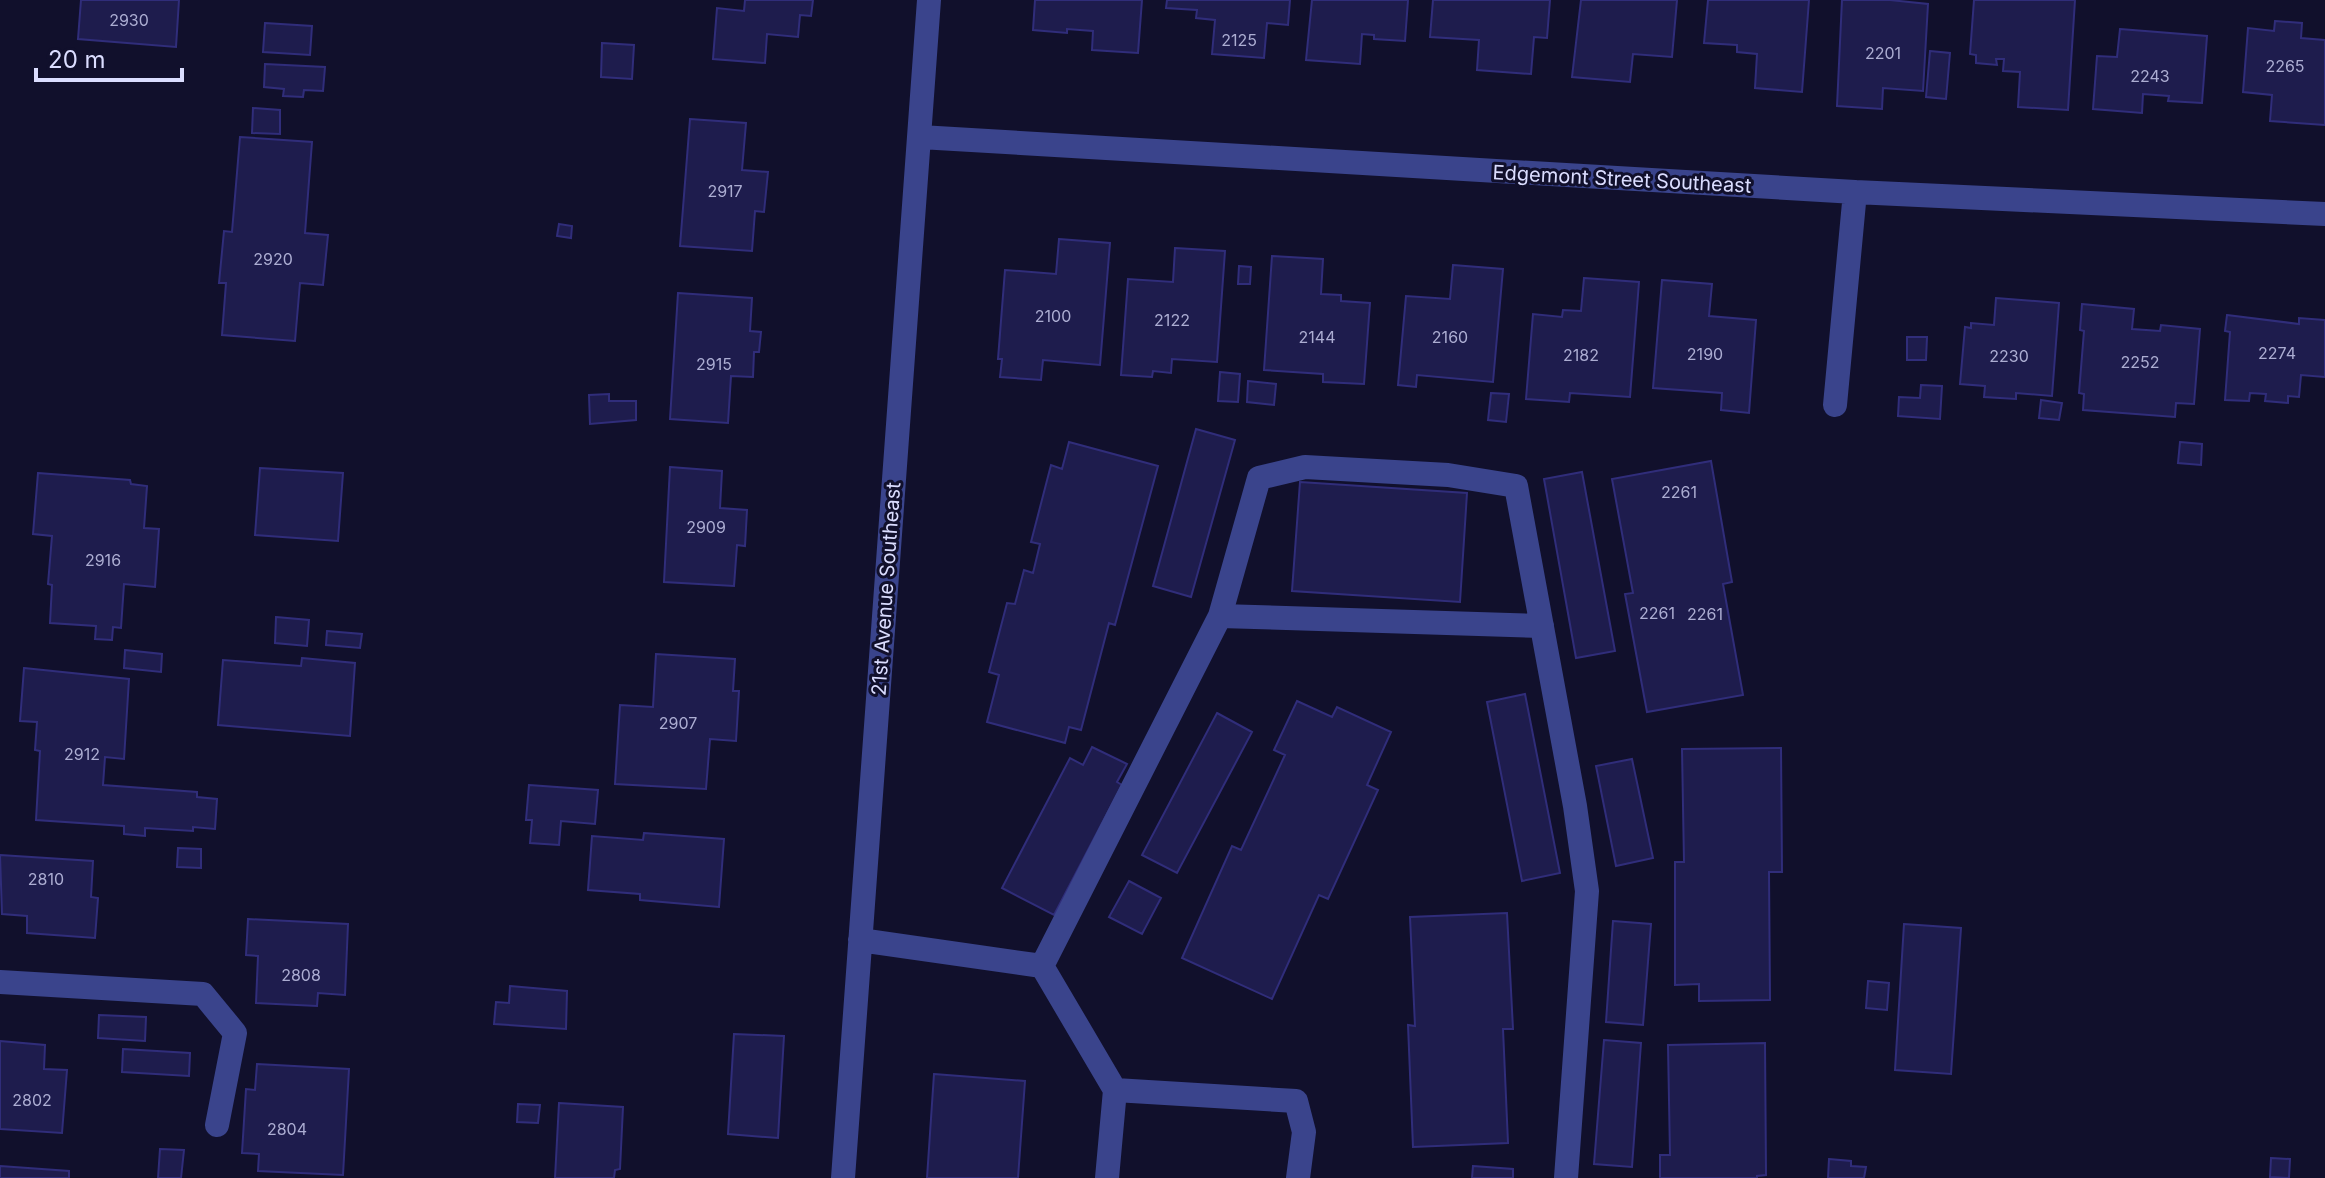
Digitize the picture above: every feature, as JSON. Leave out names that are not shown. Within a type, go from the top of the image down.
[{"type":"street","name":"21st Avenue Southeast","points":[[843,1178],[929,0]]},
{"type":"street","name":"Edgemont Street Southeast","points":[[920,137],[1855,192],[2325,214]]},
{"type":"street","points":[[1835,405],[1855,192]]},
{"type":"street","points":[[1042,966],[1220,616],[1259,478],[1305,467],[1448,475],[1516,486],[1575,806],[1587,891],[1566,1178]]},
{"type":"street","points":[[1220,616],[1542,626]]},
{"type":"street","points":[[860,940],[1042,966]]},
{"type":"street","points":[[1042,966],[1115,1090],[1107,1178]]},
{"type":"street","points":[[0,982],[203,994],[235,1033],[217,1125]]},
{"type":"street","points":[[1115,1090],[1296,1101],[1304,1132],[1298,1178]]},
{"type":"building","points":[[81,0],[179,0],[176,47],[78,39]]},
{"type":"building","points":[[745,0],[813,0],[811,16],[800,15],[798,37],[767,34],[765,63],[713,59],[717,8],[744,11]]},
{"type":"building","points":[[1035,0],[1142,0],[1138,53],[1092,50],[1093,31],[1067,29],[1067,33],[1033,30]]},
{"type":"building","points":[[1167,0],[1290,0],[1288,25],[1267,23],[1264,58],[1212,54],[1215,20],[1196,18],[1197,10],[1166,8]]},
{"type":"building","points":[[1312,0],[1408,0],[1405,41],[1374,39],[1374,35],[1362,34],[1360,64],[1306,60]]},
{"type":"building","points":[[1433,0],[1550,0],[1547,38],[1534,37],[1531,74],[1477,70],[1479,40],[1430,37]]},
{"type":"building","points":[[1581,0],[1677,0],[1672,57],[1633,54],[1630,82],[1572,77]]},
{"type":"building","points":[[1708,0],[1809,0],[1802,92],[1755,88],[1757,54],[1737,52],[1737,45],[1704,43]]},
{"type":"building","points":[[1842,0],[1928,4],[1923,91],[1883,88],[1882,109],[1837,106]]},
{"type":"building","points":[[1974,0],[2075,0],[2068,110],[2018,107],[2020,72],[2003,71],[2004,59],[1996,59],[1997,65],[1976,63],[1976,55],[1970,54]]},
{"type":"building","points":[[2275,21],[2302,23],[2301,38],[2325,40],[2325,125],[2270,121],[2272,95],[2243,92],[2248,28],[2274,31]]},
{"type":"building","points":[[265,23],[312,26],[310,55],[263,52]]},
{"type":"building","points":[[2120,29],[2207,36],[2202,103],[2168,101],[2169,96],[2143,94],[2142,113],[2093,109],[2097,56],[2117,57]]},
{"type":"building","points":[[602,43],[634,45],[632,79],[601,77]]},
{"type":"building","points":[[1930,51],[1950,53],[1946,99],[1926,97]]},
{"type":"building","points":[[265,64],[325,67],[323,91],[304,90],[303,97],[283,96],[284,89],[264,87]]},
{"type":"building","points":[[253,108],[280,110],[280,134],[252,133]]},
{"type":"building","points":[[690,119],[746,123],[742,170],[768,172],[764,212],[755,211],[752,251],[680,246]]},
{"type":"building","points":[[240,137],[312,142],[305,233],[328,235],[323,285],[300,283],[295,341],[222,335],[226,283],[219,283],[224,231],[232,232]]},
{"type":"building","points":[[559,224],[572,226],[571,238],[557,236]]},
{"type":"building","points":[[1059,239],[1110,243],[1100,365],[1043,360],[1041,380],[1000,377],[1002,359],[998,359],[1005,270],[1056,274]]},
{"type":"building","points":[[1175,248],[1225,251],[1217,362],[1172,359],[1171,373],[1153,371],[1152,377],[1121,375],[1128,279],[1173,282]]},
{"type":"building","points":[[1272,256],[1323,259],[1321,294],[1341,295],[1341,301],[1370,303],[1364,384],[1323,382],[1323,374],[1264,370]]},
{"type":"building","points":[[1453,265],[1503,269],[1493,382],[1417,375],[1416,387],[1398,385],[1406,296],[1450,299]]},
{"type":"building","points":[[1239,266],[1251,267],[1250,284],[1238,284]]},
{"type":"building","points":[[1584,278],[1639,282],[1630,397],[1570,393],[1569,402],[1526,399],[1533,314],[1562,317],[1563,310],[1581,311]]},
{"type":"building","points":[[1662,280],[1712,284],[1709,316],[1756,320],[1749,413],[1721,410],[1722,393],[1653,388]]},
{"type":"building","points":[[678,293],[752,298],[750,331],[761,332],[759,352],[754,352],[753,377],[731,376],[728,423],[670,419]]},
{"type":"building","points":[[1996,298],[2059,303],[2052,396],[2016,393],[2016,399],[1984,397],[1985,386],[1960,384],[1965,327],[1971,328],[1971,323],[1994,325]]},
{"type":"building","points":[[2082,304],[2134,309],[2132,329],[2160,331],[2161,325],[2200,329],[2194,404],[2176,403],[2175,417],[2083,410],[2084,394],[2079,393],[2084,331],[2080,330]]},
{"type":"building","points":[[2227,315],[2299,324],[2299,318],[2325,320],[2325,377],[2301,375],[2299,397],[2288,396],[2288,403],[2265,401],[2266,394],[2250,393],[2249,401],[2225,400],[2230,332],[2225,331]]},
{"type":"building","points":[[1907,337],[1927,337],[1926,360],[1907,360]]},
{"type":"building","points":[[1220,372],[1240,374],[1238,402],[1218,401]]},
{"type":"building","points":[[1248,381],[1276,384],[1274,405],[1247,402]]},
{"type":"building","points":[[1921,385],[1942,386],[1940,419],[1898,416],[1899,397],[1920,398]]},
{"type":"building","points":[[1491,393],[1509,394],[1506,422],[1488,420]]},
{"type":"building","points":[[609,394],[609,401],[636,401],[636,420],[590,424],[589,395]]},
{"type":"building","points":[[2041,400],[2062,403],[2059,420],[2039,418]]},
{"type":"building","points":[[1196,429],[1235,440],[1191,597],[1153,586]]},
{"type":"building","points":[[1069,442],[1158,466],[1115,625],[1109,623],[1081,730],[1069,727],[1065,743],[987,722],[999,675],[989,672],[1007,603],[1015,604],[1024,570],[1033,573],[1040,544],[1031,542],[1051,465],[1062,469]]},
{"type":"building","points":[[2180,442],[2202,444],[2201,465],[2178,463]]},
{"type":"building","points":[[1711,461],[1732,582],[1723,584],[1743,695],[1647,712],[1625,594],[1633,593],[1612,479]]},
{"type":"building","points":[[670,467],[722,471],[720,508],[747,510],[745,546],[737,545],[734,586],[664,582]]},
{"type":"building","points":[[260,468],[343,473],[338,541],[255,535]]},
{"type":"building","points":[[1582,472],[1615,651],[1576,658],[1544,479]]},
{"type":"building","points":[[38,473],[130,480],[131,484],[147,486],[144,528],[159,529],[155,587],[124,584],[121,628],[113,627],[112,640],[95,639],[96,626],[50,623],[52,585],[48,584],[52,536],[33,534]]},
{"type":"building","points":[[1300,482],[1467,493],[1460,602],[1292,591]]},
{"type":"building","points":[[276,617],[309,620],[307,646],[275,643]]},
{"type":"building","points":[[327,631],[362,634],[360,648],[326,645]]},
{"type":"building","points":[[125,650],[162,654],[161,672],[124,668]]},
{"type":"building","points":[[656,654],[735,659],[733,691],[739,691],[736,741],[710,739],[706,789],[615,784],[620,705],[653,707]]},
{"type":"building","points":[[302,658],[355,663],[350,736],[218,725],[223,660],[301,666]]},
{"type":"building","points":[[24,668],[129,679],[124,759],[105,757],[103,785],[197,792],[197,797],[217,799],[215,829],[145,828],[145,836],[124,834],[124,826],[36,820],[40,751],[35,750],[37,722],[20,721]]},
{"type":"building","points":[[1525,694],[1560,873],[1522,881],[1487,702]]},
{"type":"building","points":[[1297,701],[1332,717],[1337,707],[1391,732],[1367,785],[1378,790],[1328,899],[1319,895],[1272,999],[1182,958],[1232,846],[1241,850],[1285,755],[1274,750]]},
{"type":"building","points":[[1217,713],[1252,732],[1177,873],[1142,855]]},
{"type":"building","points":[[1092,747],[1127,764],[1117,782],[1122,785],[1054,915],[1002,888],[1070,758],[1083,765]]},
{"type":"building","points":[[1781,748],[1782,872],[1769,872],[1770,1000],[1699,1001],[1699,984],[1675,985],[1675,862],[1684,862],[1682,749]]},
{"type":"building","points":[[1632,759],[1653,858],[1616,866],[1596,766]]},
{"type":"building","points":[[529,785],[598,790],[595,824],[561,821],[559,845],[530,843],[532,820],[526,820]]},
{"type":"building","points":[[644,833],[724,839],[719,907],[640,900],[640,894],[588,890],[592,836],[643,840]]},
{"type":"building","points":[[178,848],[201,849],[201,868],[177,867]]},
{"type":"building","points":[[0,855],[93,861],[91,897],[98,898],[95,938],[27,933],[27,916],[2,914]]},
{"type":"building","points":[[1129,881],[1161,898],[1142,934],[1109,917]]},
{"type":"building","points":[[1507,913],[1513,1029],[1503,1029],[1508,1143],[1413,1147],[1408,1025],[1415,1026],[1410,917]]},
{"type":"building","points":[[248,919],[348,924],[345,995],[318,993],[317,1006],[256,1003],[258,956],[246,955]]},
{"type":"building","points":[[1613,921],[1651,924],[1643,1025],[1606,1022]]},
{"type":"building","points":[[1904,924],[1961,928],[1951,1074],[1895,1070]]},
{"type":"building","points":[[1868,981],[1889,983],[1887,1010],[1866,1008]]},
{"type":"building","points":[[510,986],[567,991],[566,1029],[494,1024],[496,1002],[509,1003]]},
{"type":"building","points":[[99,1015],[146,1017],[145,1041],[98,1038]]},
{"type":"building","points":[[734,1034],[784,1036],[778,1138],[728,1134]]},
{"type":"building","points":[[1604,1040],[1641,1043],[1632,1167],[1594,1164]]},
{"type":"building","points":[[0,1041],[45,1045],[44,1069],[67,1070],[62,1133],[0,1129]]},
{"type":"building","points":[[1765,1043],[1766,1175],[1757,1178],[1660,1178],[1660,1155],[1670,1155],[1668,1045]]},
{"type":"building","points":[[123,1049],[190,1053],[189,1076],[122,1072]]},
{"type":"building","points":[[257,1064],[349,1069],[343,1175],[258,1171],[259,1154],[242,1153],[246,1089],[255,1090]]},
{"type":"building","points":[[934,1074],[1025,1081],[1018,1178],[927,1178]]},
{"type":"building","points":[[559,1103],[623,1107],[620,1169],[615,1170],[614,1178],[555,1178]]},
{"type":"building","points":[[518,1104],[540,1105],[538,1123],[517,1122]]},
{"type":"building","points":[[160,1149],[184,1150],[181,1178],[158,1178]]},
{"type":"building","points":[[2271,1158],[2290,1159],[2289,1178],[2270,1177]]},
{"type":"building","points":[[1829,1159],[1851,1161],[1851,1166],[1866,1167],[1864,1178],[1828,1178]]},
{"type":"building","points":[[0,1166],[69,1171],[69,1178],[0,1178]]},
{"type":"building","points":[[1473,1166],[1513,1169],[1513,1178],[1472,1178]]}]
